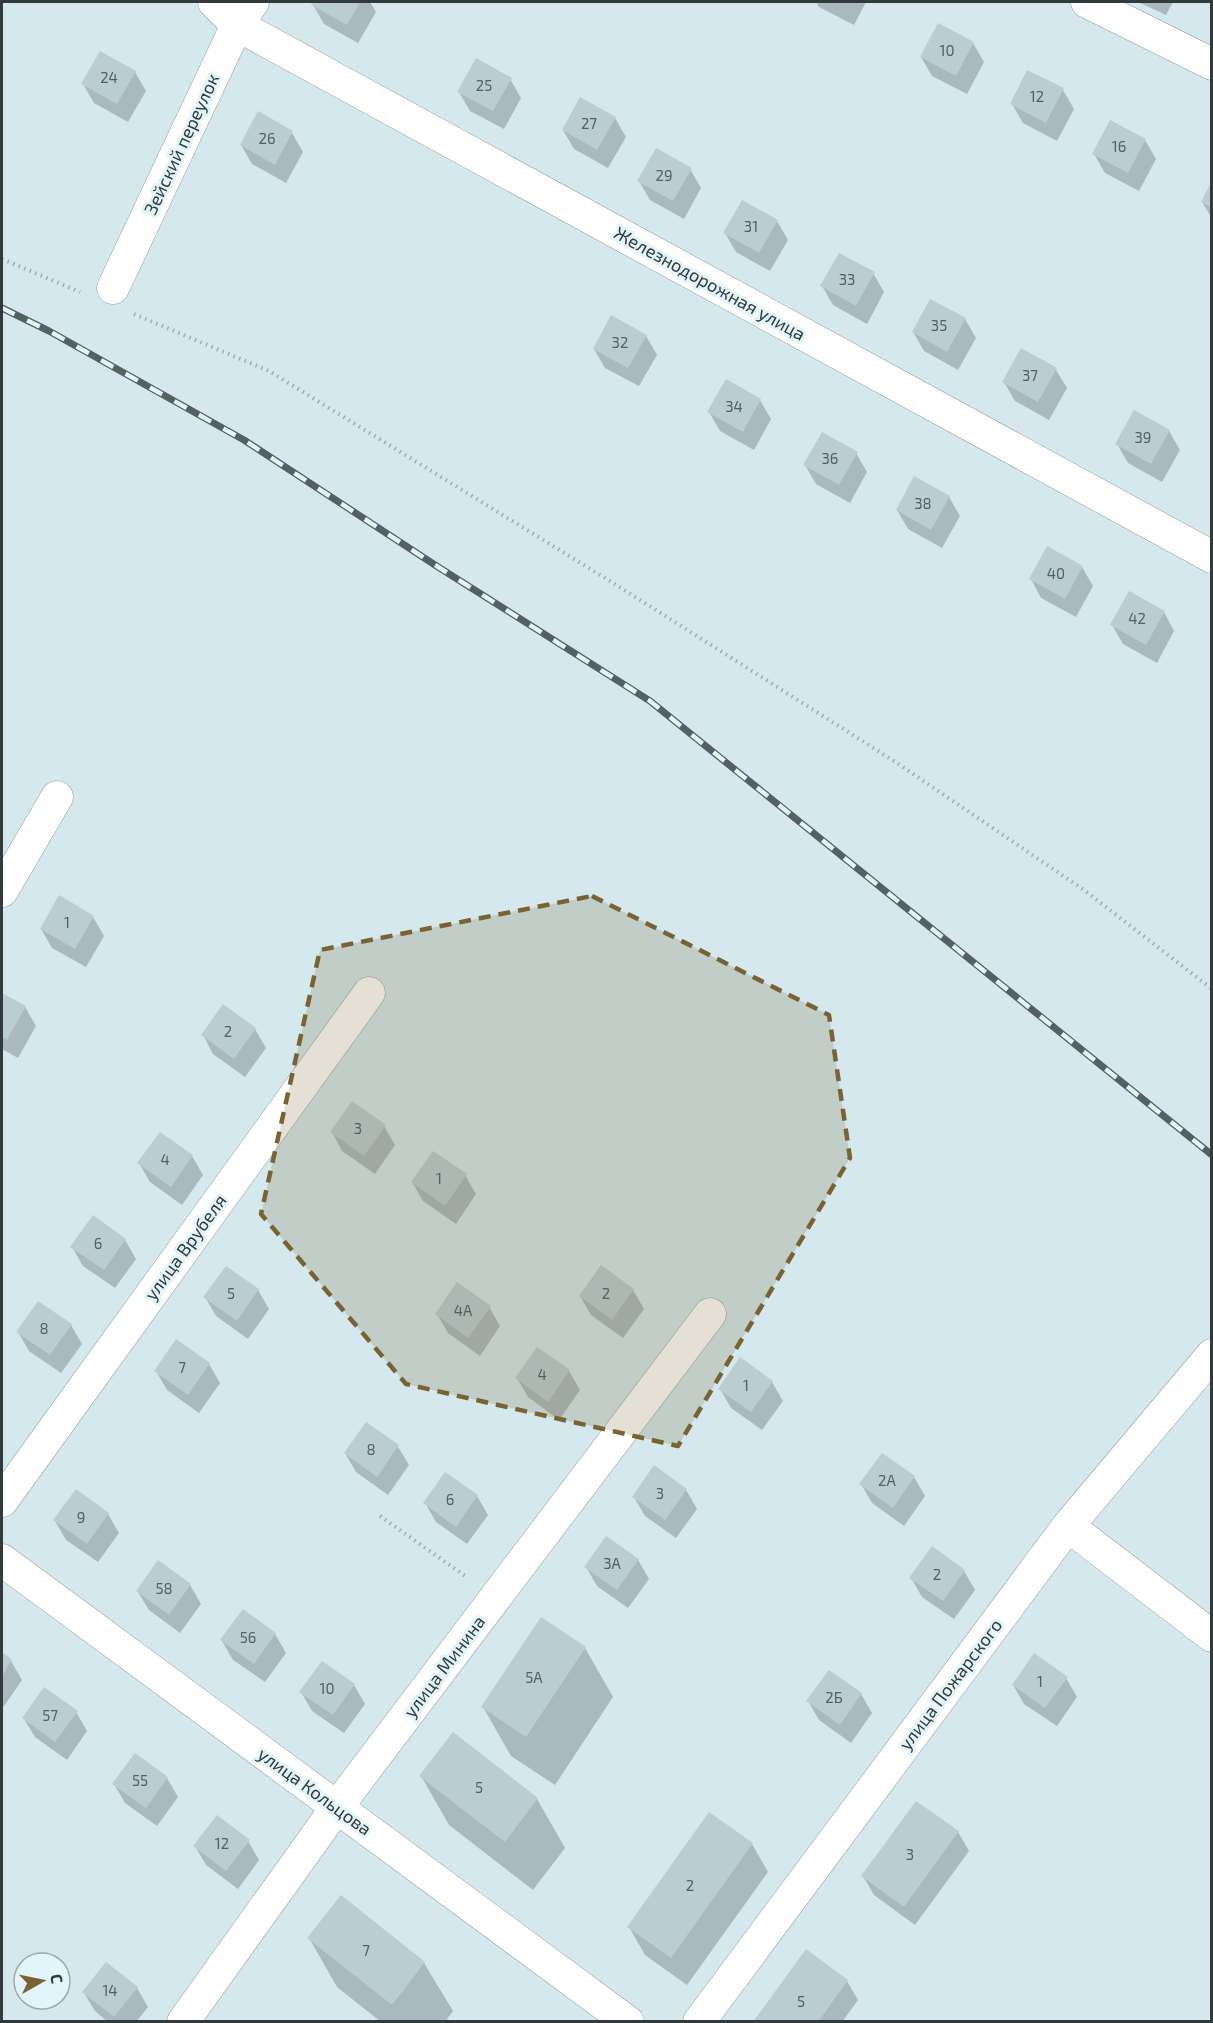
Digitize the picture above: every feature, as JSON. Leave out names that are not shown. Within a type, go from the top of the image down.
[{"type":"street","name":"Железнодорожная улица","points":[[214,2],[245,13],[1212,557]]},
{"type":"street","points":[[1087,2],[1212,64]]},
{"type":"street","name":"Зейский переулок","points":[[110,299],[245,13]]},
{"type":"street","points":[[2,891],[57,797]]},
{"type":"street","name":"улица Врубеля","points":[[2,1501],[369,993]]},
{"type":"street","name":"улица Минина","points":[[183,2022],[337,1807],[710,1314]]},
{"type":"street","name":"улица Пожарского","points":[[699,2022],[1068,1526],[1212,1355]]},
{"type":"street","points":[[1068,1526],[1212,1636]]},
{"type":"street","name":"улица Кольцова","points":[[2,1560],[628,2022]]},
{"type":"path","points":[[2,259],[110,299],[269,371],[608,580],[907,770],[1084,890],[1212,989]]},
{"type":"path","points":[[380,1516],[496,1597]]},
{"type":"highlighted area","points":[[592,896],[829,1015],[850,1158],[678,1446],[406,1384],[261,1214],[320,950]]},
{"type":"building","points":[[313,2],[360,2],[347,25],[311,5]]},
{"type":"building","points":[[938,23],[974,42],[956,76],[920,57]]},
{"type":"building","points":[[100,51],[136,71],[117,104],[81,84]]},
{"type":"building","points":[[476,58],[512,78],[493,111],[457,92]]},
{"type":"building","points":[[1027,70],[1064,88],[1046,123],[1010,104]]},
{"type":"building","points":[[580,97],[616,117],[597,150],[562,130]]},
{"type":"building","points":[[258,111],[293,131],[275,165],[240,145]]},
{"type":"building","points":[[1110,120],[1146,139],[1128,173],[1092,154]]},
{"type":"building","points":[[656,148],[692,168],[673,201],[637,181]]},
{"type":"building","points":[[1212,181],[1212,208],[1201,202]]},
{"type":"building","points":[[742,200],[778,220],[759,253],[723,233]]},
{"type":"building","points":[[839,253],[875,272],[856,306],[820,286]]},
{"type":"building","points":[[930,299],[966,318],[947,352],[912,332]]},
{"type":"building","points":[[611,315],[647,335],[628,368],[593,349]]},
{"type":"building","points":[[1021,348],[1057,368],[1038,402],[1002,382]]},
{"type":"building","points":[[726,379],[761,399],[743,432],[707,412]]},
{"type":"building","points":[[1134,410],[1170,430],[1151,464],[1115,444]]},
{"type":"building","points":[[822,432],[858,452],[839,485],[803,465]]},
{"type":"building","points":[[914,476],[950,496],[931,530],[896,510]]},
{"type":"building","points":[[1047,546],[1083,566],[1065,599],[1029,579]]},
{"type":"building","points":[[1129,591],[1165,611],[1146,645],[1110,625]]},
{"type":"building","points":[[59,895],[94,916],[75,949],[40,929]]},
{"type":"building","points":[[2,993],[26,1006],[7,1040],[2,1037]]},
{"type":"building","points":[[223,1004],[256,1028],[234,1059],[201,1035]]},
{"type":"building","points":[[352,1101],[386,1125],[364,1156],[330,1132]]},
{"type":"building","points":[[160,1132],[193,1155],[171,1187],[137,1163]]},
{"type":"building","points":[[433,1151],[467,1174],[445,1206],[411,1182]]},
{"type":"building","points":[[93,1215],[126,1239],[104,1270],[70,1247]]},
{"type":"building","points":[[601,1265],[634,1289],[612,1320],[579,1296]]},
{"type":"building","points":[[226,1266],[259,1289],[237,1321],[203,1297]]},
{"type":"building","points":[[457,1282],[491,1306],[468,1338],[435,1314]]},
{"type":"building","points":[[38,1301],[72,1324],[50,1355],[16,1332]]},
{"type":"building","points":[[176,1339],[210,1363],[188,1395],[154,1371]]},
{"type":"building","points":[[537,1347],[570,1370],[548,1402],[515,1378]]},
{"type":"building","points":[[740,1357],[773,1381],[751,1412],[718,1389]]},
{"type":"building","points":[[366,1422],[399,1445],[377,1477],[344,1453]]},
{"type":"building","points":[[882,1453],[915,1476],[893,1508],[859,1484]]},
{"type":"building","points":[[654,1465],[687,1489],[665,1520],[632,1497]]},
{"type":"building","points":[[445,1472],[478,1495],[456,1527],[423,1503]]},
{"type":"building","points":[[76,1489],[109,1513],[87,1544],[53,1520]]},
{"type":"building","points":[[606,1536],[639,1559],[617,1590],[584,1567]]},
{"type":"building","points":[[932,1546],[965,1570],[943,1601],[909,1578]]},
{"type":"building","points":[[158,1560],[191,1584],[169,1615],[136,1591]]},
{"type":"building","points":[[243,1609],[276,1633],[254,1664],[220,1640]]},
{"type":"building","points":[[541,1617],[586,1647],[526,1737],[481,1707]]},
{"type":"building","points":[[2,1652],[12,1660],[2,1676]]},
{"type":"building","points":[[1034,1653],[1068,1677],[1045,1708],[1012,1685]]},
{"type":"building","points":[[322,1661],[355,1684],[333,1715],[299,1692]]},
{"type":"building","points":[[829,1670],[862,1693],[840,1725],[806,1701]]},
{"type":"building","points":[[44,1687],[78,1711],[55,1742],[22,1718]]},
{"type":"building","points":[[453,1732],[538,1798],[505,1842],[419,1776]]},
{"type":"building","points":[[135,1753],[168,1777],[146,1808],[112,1784]]},
{"type":"building","points":[[916,1801],[959,1831],[904,1907],[861,1876]]},
{"type":"building","points":[[709,1812],[753,1843],[671,1958],[627,1927]]},
{"type":"building","points":[[217,1815],[250,1840],[226,1871],[193,1846]]},
{"type":"building","points":[[341,1895],[425,1962],[392,2005],[307,1938]]},
{"type":"building","points":[[806,1949],[848,1980],[818,2022],[753,2022]]},
{"type":"building","points":[[106,1962],[138,1987],[114,2017],[82,1992]]},
{"type":"railway","points":[[2,308],[49,331],[244,440],[435,565],[650,701],[1212,1155]]}]
